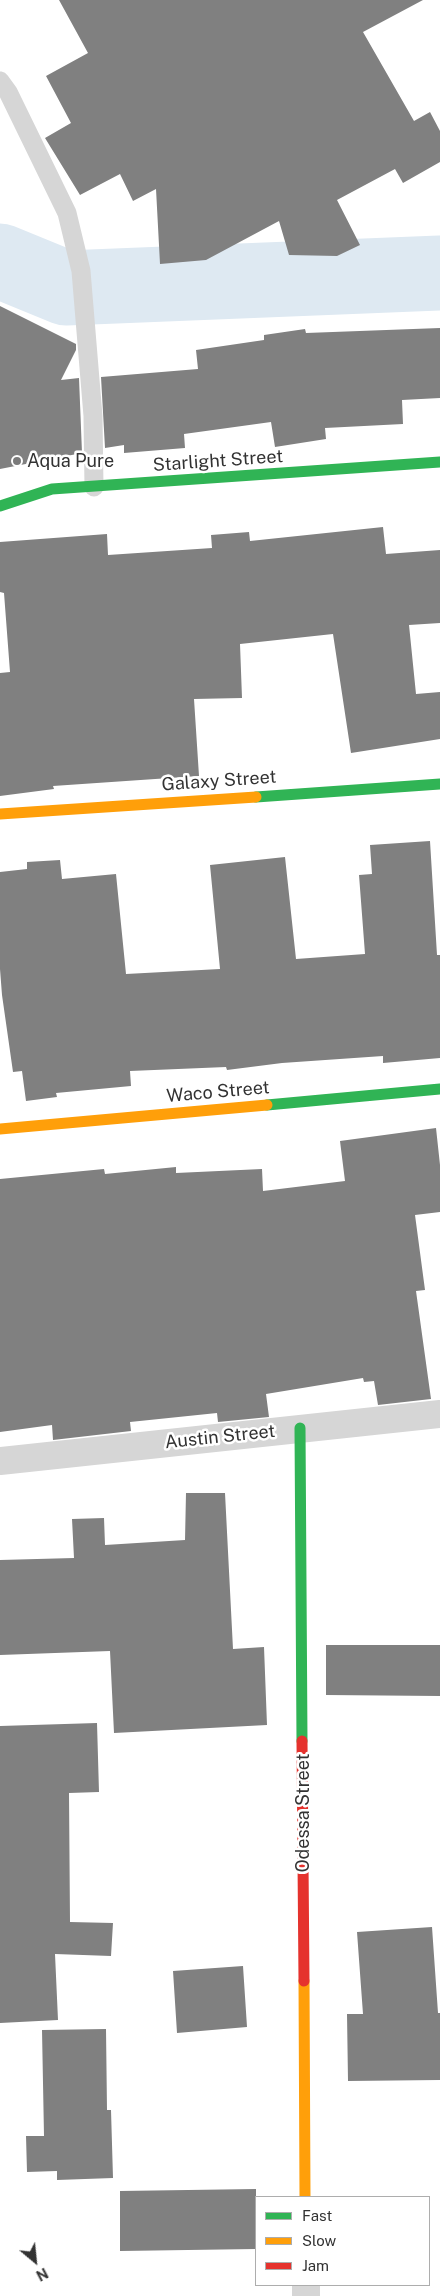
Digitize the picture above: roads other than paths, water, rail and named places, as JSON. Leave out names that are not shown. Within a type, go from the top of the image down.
[{"type":"street","name":"Starlight Street","points":[[0,506],[52,489],[440,462]]},
{"type":"street","name":"Galaxy Street","points":[[0,814],[440,784]]},
{"type":"street","name":"Waco Street","points":[[0,1130],[440,1089]]},
{"type":"street","name":"Austin Street","points":[[0,1461],[440,1414]]},
{"type":"street","name":"Odessa Street","points":[[300,1428],[305,2196]]},
{"type":"lane","points":[[0,82],[8,92],[67,212],[81,271],[93,416],[94,487]]},
{"type":"waterway","points":[[0,261],[66,288],[440,273]]},
{"type":"place","name":"Aqua Pure","points":[[17,461]]}]
